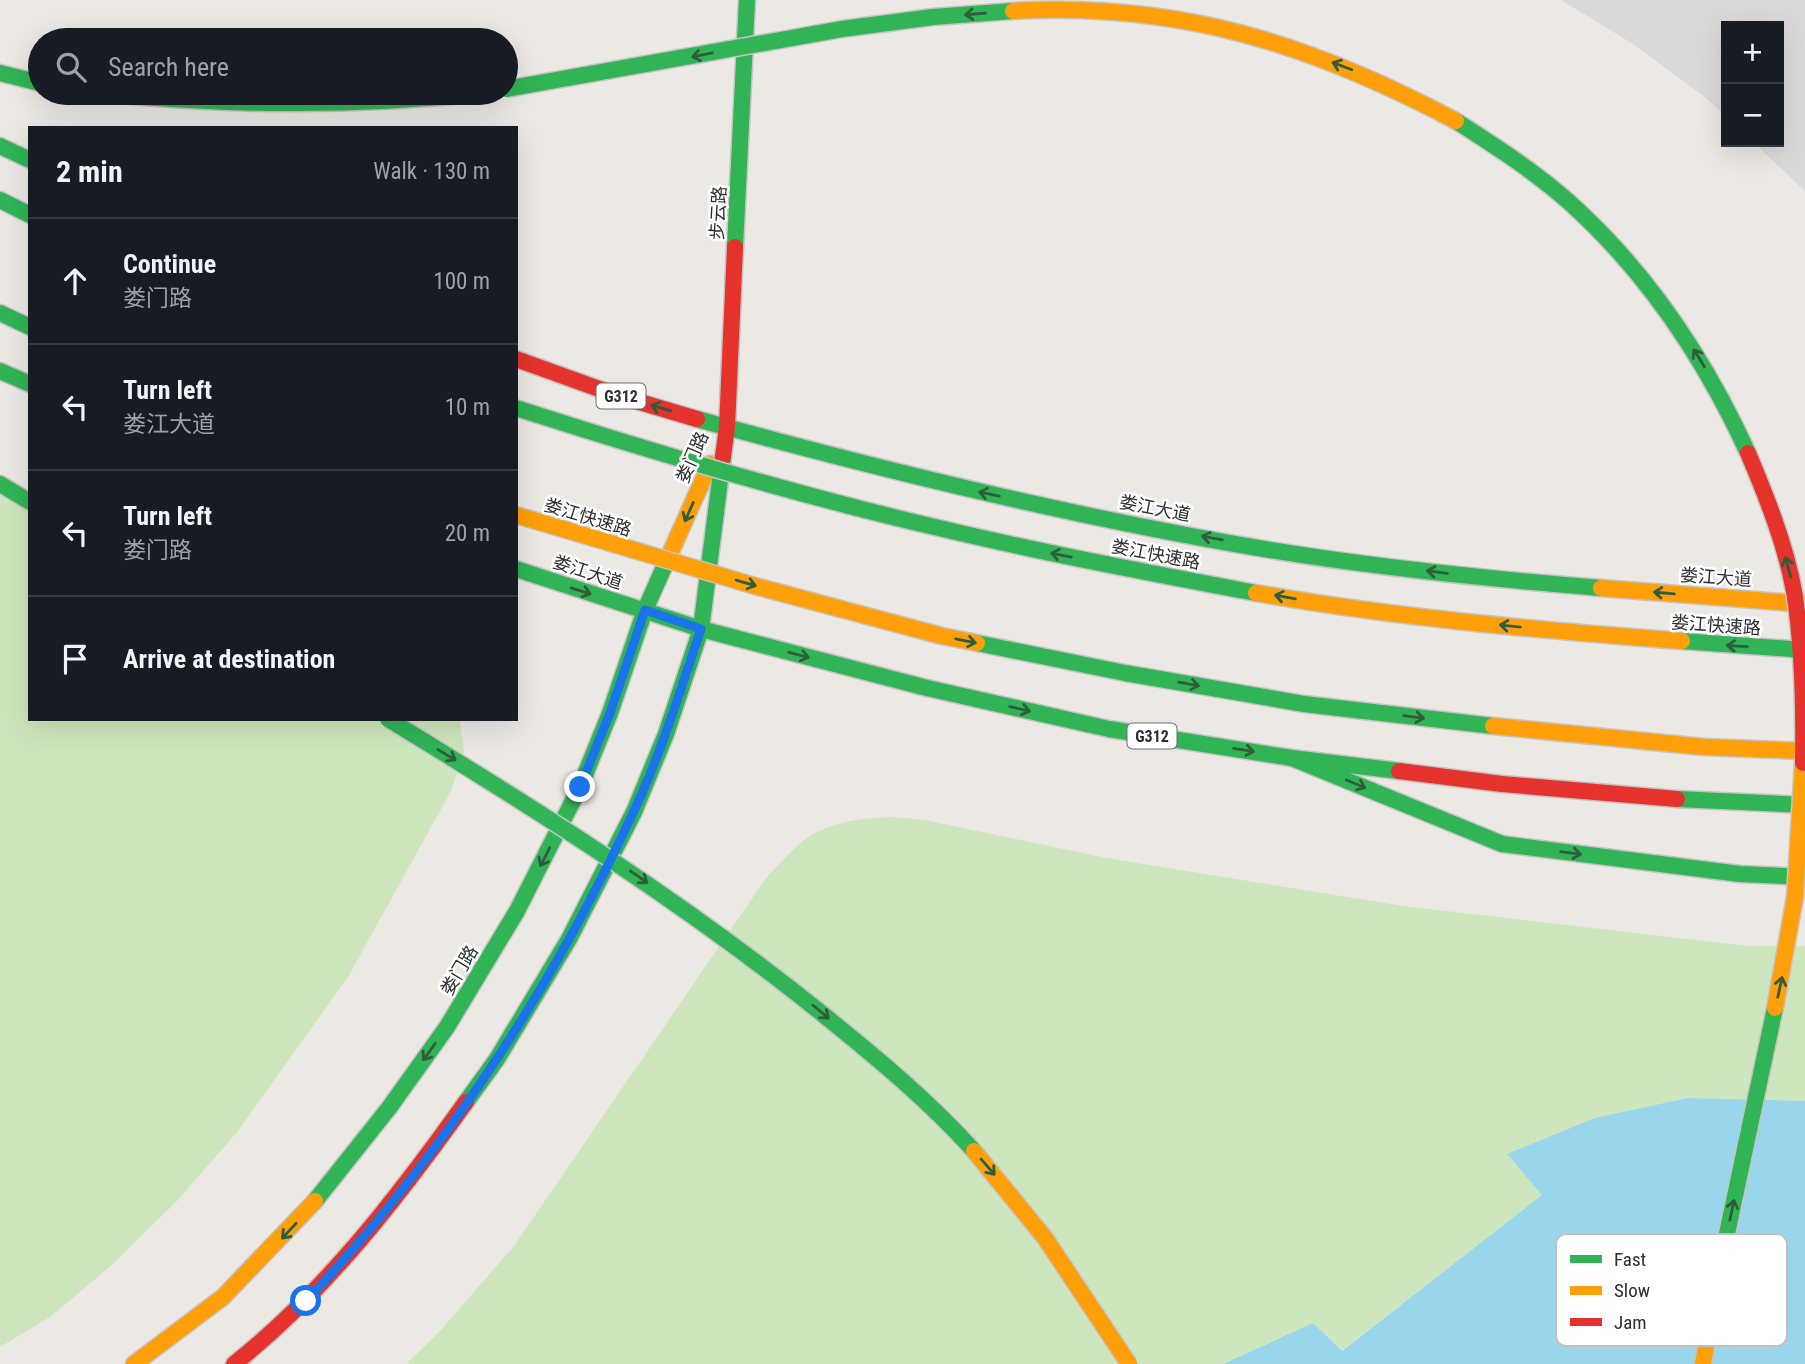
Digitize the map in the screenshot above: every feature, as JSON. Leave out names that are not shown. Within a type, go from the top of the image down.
[{"type":"main road","name":"步云路","points":[[727,427],[747,0]]},
{"type":"main road","points":[[518,87],[869,25],[994,12],[1115,12],[1235,30],[1279,43],[1405,91],[1468,126],[1526,167],[1571,204],[1656,294],[1712,381],[1752,462],[1773,513],[1793,585],[1802,665],[1804,719],[1802,800],[1795,896],[1786,962],[1727,1234]]},
{"type":"main road","points":[[0,73],[28,80]]},
{"type":"main road","points":[[0,146],[28,159]]},
{"type":"main road","points":[[0,201],[28,214]]},
{"type":"main road","points":[[0,313],[28,326]]},
{"type":"main road","name":"娄江大道","points":[[518,360],[615,394],[727,427],[974,491],[1148,527],[1330,559],[1516,581],[1805,604]]},
{"type":"main road","points":[[0,371],[28,383]]},
{"type":"main road","name":"娄江快速路","points":[[518,409],[776,488],[960,535],[1137,571],[1324,604],[1712,645],[1805,650]]},
{"type":"main road","name":"娄门路","points":[[134,1364],[223,1297],[306,1213],[389,1108],[447,1027],[517,911],[580,787],[610,713],[645,610],[727,427]]},
{"type":"main road","name":"娄门路","points":[[234,1364],[306,1301],[351,1252],[438,1143],[497,1059],[569,939],[634,812],[666,734],[701,629],[727,427]]},
{"type":"main road","points":[[0,484],[28,501]]},
{"type":"main road","name":"娄江快速路","points":[[518,516],[755,586],[942,636],[1125,673],[1304,704],[1510,728],[1704,747],[1805,751]]},
{"type":"main road","name":"娄江大道","points":[[518,570],[701,629],[927,688],[1109,729],[1292,758],[1502,784],[1696,801],[1805,804]]},
{"type":"main road","points":[[391,721],[522,800],[618,863],[808,1001],[881,1063],[956,1131],[989,1167],[1059,1256],[1129,1364]]},
{"type":"main road","points":[[1292,758],[1502,844],[1740,874],[1805,877]]},
{"type":"main road","points":[[1703,1364],[1706,1346]]},
{"type":"shaded area","points":[[1561,0],[1805,0],[1805,191],[1758,147],[1784,147],[1784,21],[1721,21],[1721,112],[1633,44]]},
{"type":"green space","points":[[0,477],[28,490],[28,721],[460,721],[464,751],[451,791],[348,977],[238,1131],[176,1202],[113,1264],[50,1317],[0,1347]]},
{"type":"green space","points":[[894,817],[925,820],[1106,858],[1403,906],[1747,946],[1805,946],[1805,1101],[1688,1098],[1507,1154],[1543,1195],[1341,1351],[1313,1323],[1223,1364],[406,1364],[439,1332],[514,1246],[766,878],[798,845],[820,831],[850,821]]},
{"type":"water","points":[[1688,1098],[1805,1101],[1805,1364],[1223,1364],[1313,1323],[1342,1351],[1542,1195],[1507,1154],[1595,1118]]},
{"type":"traffic: fast","points":[[735,247],[747,0]]},
{"type":"traffic: fast","points":[[518,87],[842,29],[933,17],[1013,11]]},
{"type":"traffic: fast","points":[[0,73],[28,80]]},
{"type":"traffic: fast","points":[[1456,121],[1514,159],[1556,191],[1623,257],[1693,350],[1748,453]]},
{"type":"traffic: fast","points":[[0,146],[28,159]]},
{"type":"traffic: fast","points":[[0,200],[28,214]]},
{"type":"traffic: fast","points":[[0,313],[28,326]]},
{"type":"traffic: fast","points":[[0,371],[28,383]]},
{"type":"traffic: fast","points":[[518,409],[832,502],[1057,554],[1256,593]]},
{"type":"traffic: fast","points":[[697,419],[982,492],[1198,537],[1393,568],[1601,588]]},
{"type":"traffic: fast","points":[[466,1102],[497,1059],[569,939],[634,812],[666,734],[701,629],[723,457]]},
{"type":"traffic: fast","points":[[0,484],[28,501]]},
{"type":"traffic: fast","points":[[315,1201],[389,1108],[447,1027],[517,911],[580,787],[610,713],[645,610],[669,556]]},
{"type":"traffic: fast","points":[[518,570],[701,629],[927,688],[1109,729],[1292,758],[1399,771]]},
{"type":"traffic: fast","points":[[1682,641],[1805,650]]},
{"type":"traffic: fast","points":[[977,643],[1125,673],[1304,704],[1493,726]]},
{"type":"traffic: fast","points":[[391,721],[612,860],[773,975],[921,1097],[974,1151]]},
{"type":"traffic: fast","points":[[1292,758],[1502,844],[1740,874],[1805,877]]},
{"type":"traffic: fast","points":[[1677,799],[1805,805]]},
{"type":"traffic: fast","points":[[1727,1234],[1775,1008]]},
{"type":"traffic: slow","points":[[1013,11],[1074,10],[1132,14],[1188,22],[1242,34],[1349,70],[1456,121]]},
{"type":"traffic: slow","points":[[669,556],[710,464]]},
{"type":"traffic: slow","points":[[518,516],[755,586],[977,643]]},
{"type":"traffic: slow","points":[[1601,588],[1805,604]]},
{"type":"traffic: slow","points":[[1256,593],[1415,616],[1682,641]]},
{"type":"traffic: slow","points":[[1493,726],[1704,747],[1805,751]]},
{"type":"traffic: slow","points":[[1775,1008],[1795,897],[1803,763]]},
{"type":"traffic: slow","points":[[974,1151],[1045,1238],[1129,1364]]},
{"type":"traffic: slow","points":[[134,1364],[223,1297],[315,1201]]},
{"type":"traffic: slow","points":[[1703,1364],[1706,1346]]},
{"type":"traffic: jam","points":[[723,457],[727,427],[735,247]]},
{"type":"traffic: jam","points":[[518,360],[616,395],[697,419]]},
{"type":"traffic: jam","points":[[1748,453],[1769,504],[1794,591],[1802,677],[1803,763]]},
{"type":"traffic: jam","points":[[1399,771],[1502,784],[1677,799]]},
{"type":"traffic: jam","points":[[234,1364],[268,1336],[330,1274],[414,1173],[466,1102]]},
{"type":"route","points":[[306,1301],[351,1252],[438,1143],[497,1059],[569,939],[634,812],[666,734],[701,629],[645,610],[610,713],[580,787]]}]
